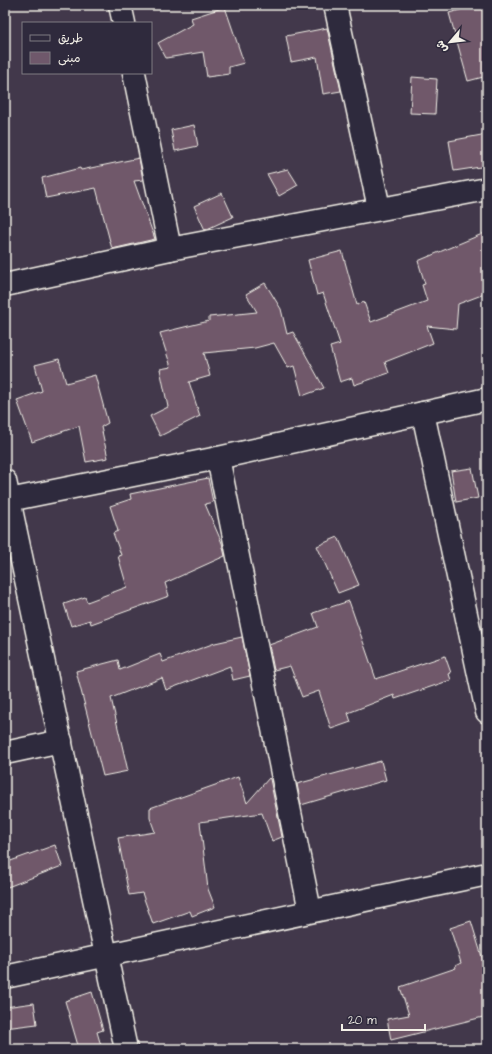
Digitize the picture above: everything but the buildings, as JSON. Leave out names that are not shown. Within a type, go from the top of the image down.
[{"type":"street","points":[[120,5],[124,22]]},
{"type":"street","points":[[335,5],[379,208]]},
{"type":"street","points":[[134,74],[170,249]]},
{"type":"street","points":[[5,286],[170,249],[379,208],[487,189]]},
{"type":"street","points":[[126,1049],[60,741],[12,545],[7,491],[218,458],[487,399]]},
{"type":"street","points":[[423,413],[487,712]]},
{"type":"street","points":[[218,458],[310,911]]},
{"type":"street","points":[[5,753],[60,741]]},
{"type":"street","points":[[5,977],[487,874]]}]
